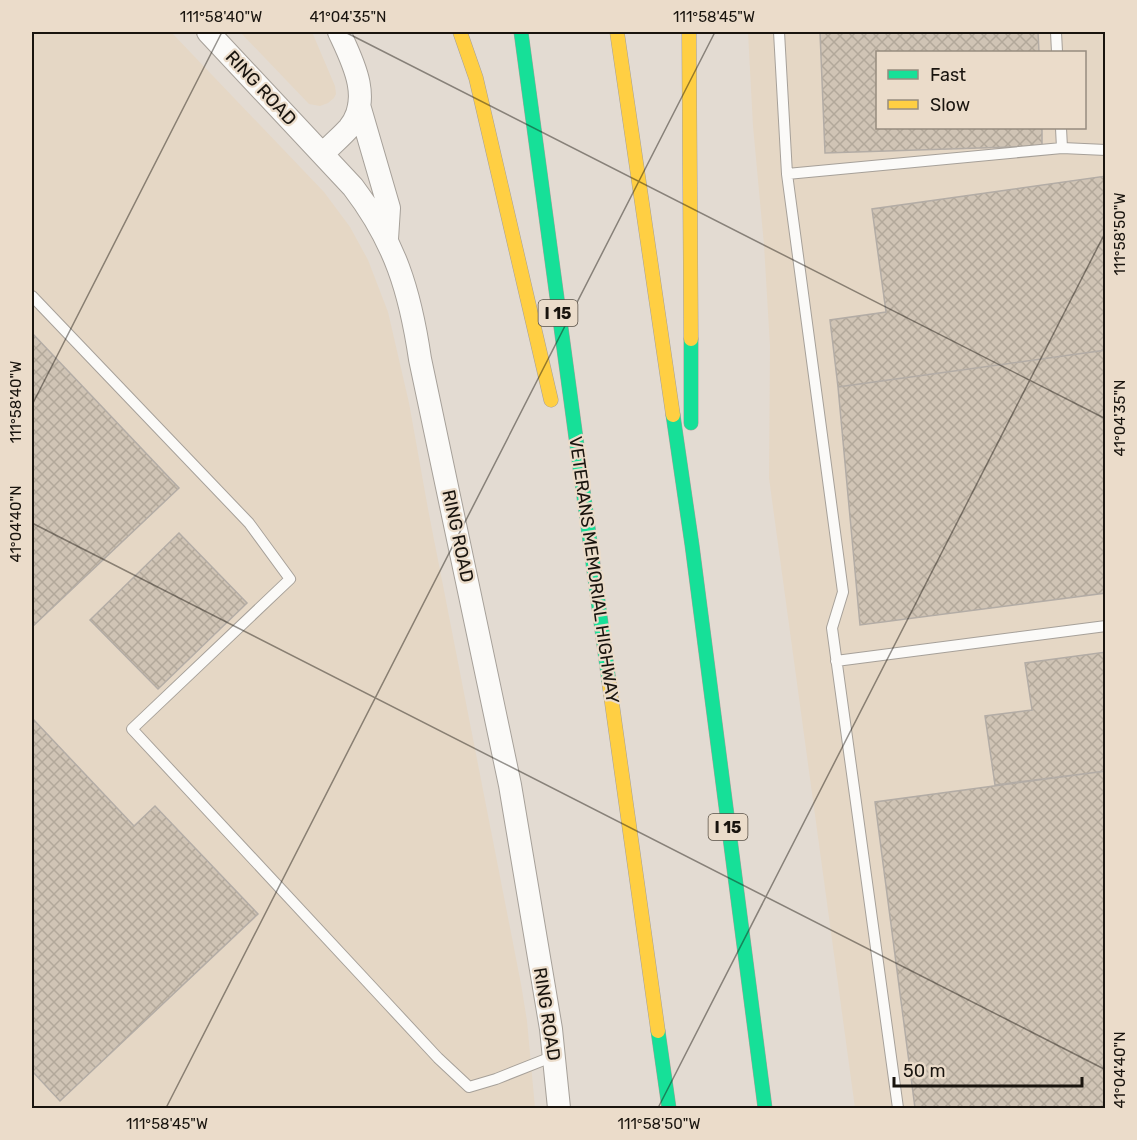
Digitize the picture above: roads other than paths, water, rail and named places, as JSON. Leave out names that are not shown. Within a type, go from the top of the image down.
[{"type":"highway","points":[[460,32],[476,78],[554,411]]},
{"type":"highway","name":"VETERANS MEMORIAL HIGHWAY","points":[[521,32],[596,594],[669,1108]]},
{"type":"highway","name":"I 15","points":[[617,32],[692,545],[765,1108]]},
{"type":"highway","points":[[689,32],[692,545]]},
{"type":"highway","points":[[564,457],[596,594]]},
{"type":"street","name":"RING ROAD","points":[[208,32],[359,195],[387,238],[405,285],[493,700],[525,874],[554,1056],[559,1108]]},
{"type":"street","points":[[339,32],[357,74],[359,105],[389,208],[387,238]]},
{"type":"street","points":[[323,154],[350,127],[359,105]]},
{"type":"lane","points":[[779,32],[787,174],[843,592],[832,628],[898,1108]]},
{"type":"lane","points":[[1056,32],[1058,51]]},
{"type":"lane","points":[[1061,129],[1062,148]]},
{"type":"lane","points":[[787,174],[1062,148],[1106,150]]},
{"type":"lane","points":[[32,296],[249,523],[290,579],[132,729],[438,1058],[469,1086],[496,1079],[554,1056]]},
{"type":"lane","points":[[836,661],[1106,626]]}]
